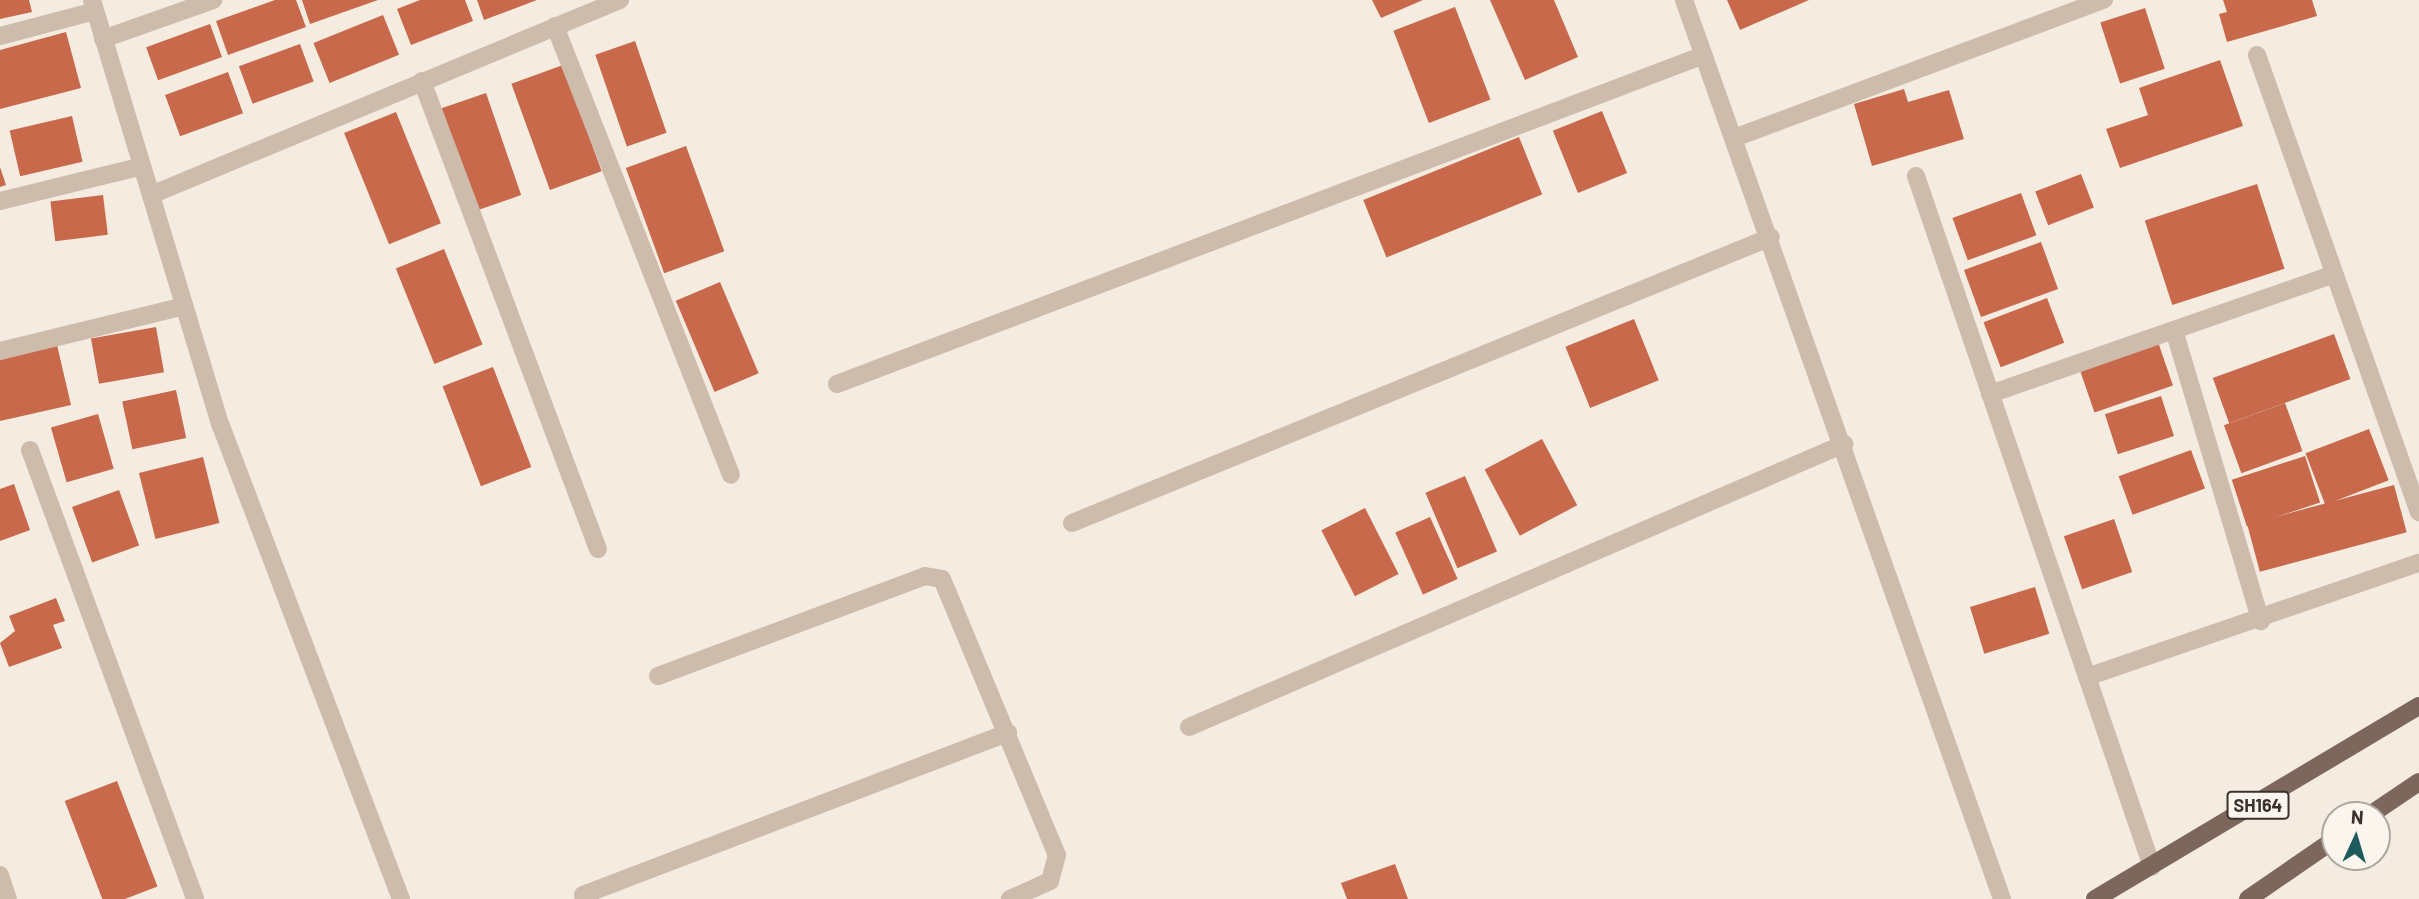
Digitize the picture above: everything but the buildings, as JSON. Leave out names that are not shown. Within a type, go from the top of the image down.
[{"type":"main road","name":"SH164","points":[[2104,897],[2419,706]]},
{"type":"main road","points":[[2391,801],[2419,782]]},
{"type":"main road","points":[[2248,899],[2321,849]]},
{"type":"street","points":[[103,39],[213,0]]},
{"type":"street","points":[[151,195],[555,26],[581,7],[620,0]]},
{"type":"street","points":[[1684,0],[1771,237],[2002,899]]},
{"type":"street","points":[[1734,138],[2104,0]]},
{"type":"street","points":[[0,36],[93,5],[220,426],[401,899]]},
{"type":"street","points":[[555,26],[731,475]]},
{"type":"street","points":[[837,384],[1704,55]]},
{"type":"street","points":[[2257,55],[2419,512]]},
{"type":"street","points":[[422,81],[598,549]]},
{"type":"street","points":[[0,201],[142,166]]},
{"type":"street","points":[[1916,176],[2152,867]]},
{"type":"street","points":[[1072,523],[1771,237]]},
{"type":"street","points":[[1990,394],[2334,274]]},
{"type":"street","points":[[0,351],[184,306]]},
{"type":"street","points":[[2174,330],[2261,621]]},
{"type":"street","points":[[1189,727],[1844,444]]},
{"type":"street","points":[[30,450],[195,899]]},
{"type":"street","points":[[2087,677],[2261,621],[2419,563]]},
{"type":"street","points":[[658,676],[925,576],[942,579],[951,590],[1057,855],[1050,881],[1010,899]]},
{"type":"street","points":[[583,895],[1008,733]]},
{"type":"street","points":[[0,875],[6,898]]}]
